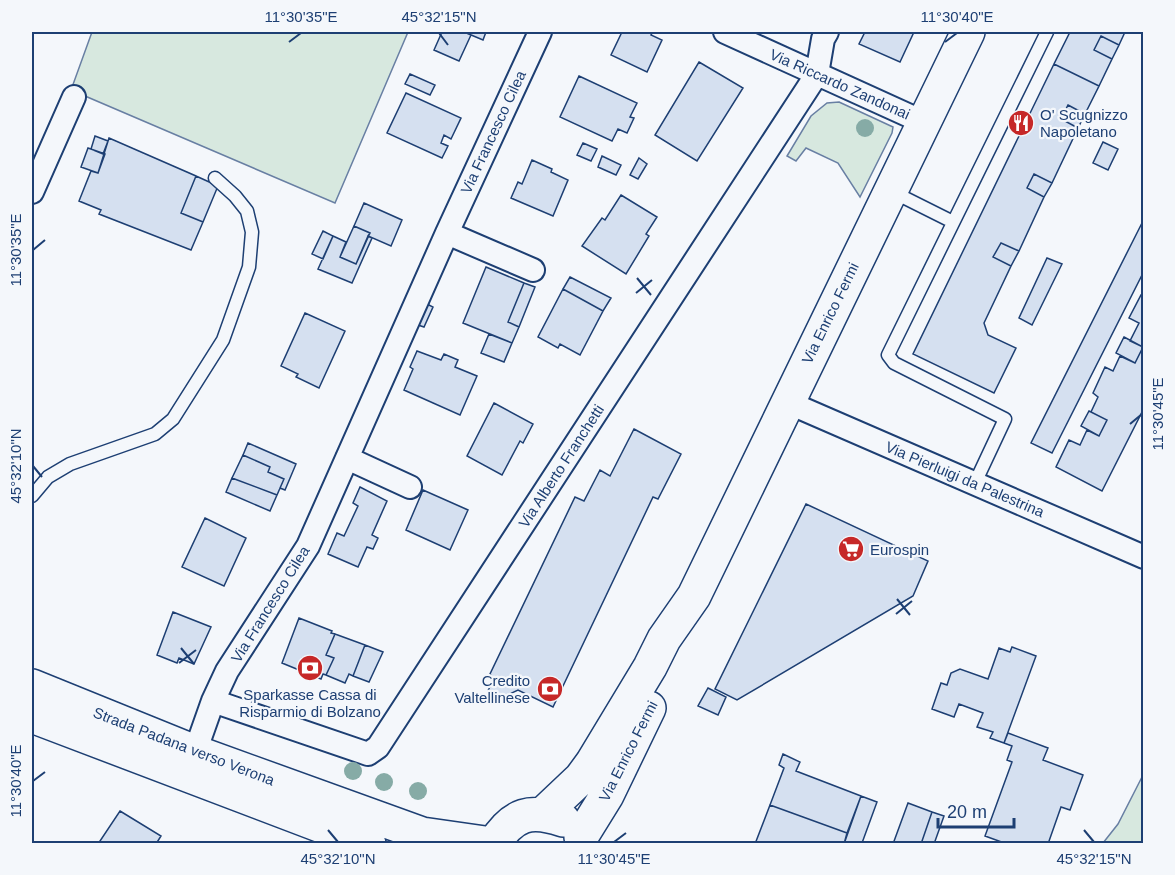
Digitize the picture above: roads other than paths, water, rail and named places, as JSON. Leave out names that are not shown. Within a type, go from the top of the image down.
[{"type":"street","name":"Via Francesco Cilea","points":[[195,752],[213,701],[227,671],[308,546],[447,233],[540,32]]},
{"type":"street","name":"Via Riccardo Zandonai","points":[[725,32],[923,122]]},
{"type":"street","name":"Via Alberto Franchetti","points":[[213,701],[368,754],[378,747],[817,74],[827,32]]},
{"type":"street","name":"Via Enrico Fermi","points":[[544,813],[581,778],[592,763],[628,707],[664,639],[694,596],[968,32]]},
{"type":"street","points":[[32,192],[74,97]]},
{"type":"street","points":[[447,233],[533,270]]},
{"type":"street","name":"Via Pierluigi da Palestrina","points":[[787,402],[1143,557]]},
{"type":"street","points":[[346,458],[410,487]]},
{"type":"street","name":"Via Enrico Fermi","points":[[583,840],[687,631],[694,596]]},
{"type":"street","name":"Strada Padana verso Verona","points":[[32,686],[195,752],[336,818]]},
{"type":"street","name":"Strada Padana verso Verona","points":[[32,716],[102,743],[336,818]]},
{"type":"street","points":[[32,734],[102,743]]},
{"type":"street","points":[[336,818],[422,834],[493,843],[502,830],[514,820],[528,814],[544,813],[565,820],[583,840]]},
{"type":"street","points":[[336,818],[369,843]]},
{"type":"lane","points":[[975,483],[1005,420],[894,363],[888,355],[1047,32]]},
{"type":"lane","points":[[32,496],[48,477],[70,464],[155,434],[173,419],[223,340],[249,267],[252,232],[247,211],[235,195],[215,178]]},
{"type":"lane","points":[[890,190],[953,222]]},
{"type":"place","name":"O' Scugnizzo Napoletano","points":[[1021,123]]},
{"type":"place","name":"Eurospin","points":[[851,549]]},
{"type":"place","name":"Sparkasse Cassa di Risparmio di Bolzano","points":[[310,668]]},
{"type":"place","name":"Credito Valtellinese","points":[[550,689]]}]
